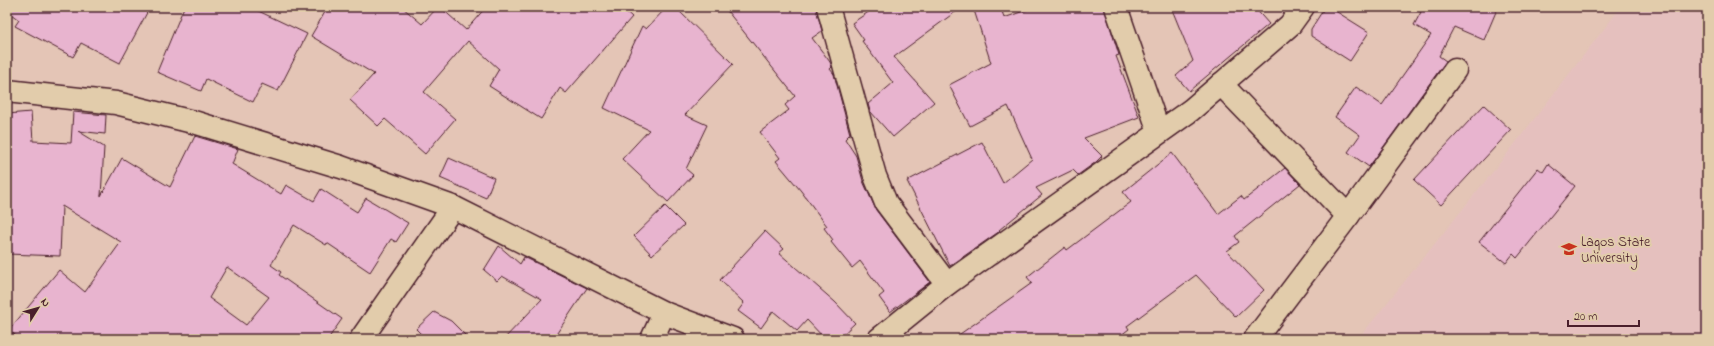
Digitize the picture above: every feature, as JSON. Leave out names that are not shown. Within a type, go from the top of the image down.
[{"type":"street","points":[[828,7],[875,176],[886,203],[946,284]]},
{"type":"street","points":[[1116,7],[1159,132]]},
{"type":"street","points":[[879,339],[946,284],[1191,110],[1290,25],[1304,7]]},
{"type":"street","points":[[1255,339],[1348,216],[1455,70]]},
{"type":"street","points":[[1221,84],[1348,216]]},
{"type":"street","points":[[7,91],[116,103],[197,123],[341,167],[453,207],[664,313],[733,339]]},
{"type":"street","points":[[361,339],[453,207]]},
{"type":"street","points":[[652,339],[664,313]]},
{"type":"shaded area","name":"Lagos State University","points":[[1621,7],[1707,7],[1707,339],[1358,339],[1503,159]]},
{"type":"building","points":[[7,7],[150,7],[120,63],[81,43],[73,57],[15,26],[19,20],[7,11]]},
{"type":"building","points":[[184,7],[250,7],[307,34],[278,91],[262,84],[253,102],[206,79],[201,91],[157,72]]},
{"type":"building","points":[[328,7],[402,7],[422,24],[438,7],[440,7],[466,30],[486,7],[621,7],[632,17],[566,93],[560,88],[541,119],[489,86],[499,69],[468,41],[424,92],[455,119],[425,154],[385,119],[378,126],[350,100],[374,74],[311,36]]},
{"type":"building","points":[[667,7],[675,7],[733,64],[685,115],[707,125],[686,169],[693,175],[668,202],[622,159],[649,130],[604,108],[642,26],[646,29]]},
{"type":"building","points":[[724,7],[816,8],[822,31],[812,38],[832,67],[830,69],[834,74],[850,134],[845,139],[856,156],[863,181],[876,210],[930,282],[890,312],[879,297],[884,293],[860,261],[852,268],[831,242],[833,240],[824,228],[827,226],[776,161],[780,158],[760,132],[789,110],[785,105],[795,96]]},
{"type":"building","points":[[876,7],[962,7],[894,57],[934,102],[893,137],[870,111],[868,104],[893,83],[862,41],[864,40],[852,23]]},
{"type":"building","points":[[973,7],[1001,7],[1004,18],[1035,7],[1104,7],[1119,55],[1116,56],[1139,117],[1084,138],[1102,156],[1096,162],[1078,175],[1073,170],[1036,188],[1042,195],[999,230],[1000,231],[950,266],[907,181],[982,142],[1003,183],[1032,159],[1008,106],[970,126],[949,85],[991,63]]},
{"type":"building","points":[[1171,7],[1254,7],[1269,24],[1189,91],[1176,76],[1193,61]]},
{"type":"building","points":[[1325,7],[1329,7],[1369,32],[1350,61],[1311,36],[1311,29]]},
{"type":"building","points":[[1409,7],[1498,7],[1484,40],[1454,27],[1439,56],[1446,61],[1369,167],[1348,152],[1360,135],[1335,117],[1356,87],[1382,105],[1431,35],[1414,25],[1421,12]]},
{"type":"building","points":[[1484,105],[1511,130],[1441,205],[1414,180]]},
{"type":"building","points":[[31,112],[33,141],[71,143],[73,112],[106,115],[105,134],[78,131],[104,147],[101,196],[122,158],[170,187],[195,136],[238,149],[232,164],[281,194],[286,185],[314,201],[321,189],[357,212],[366,198],[408,223],[396,242],[391,239],[370,272],[327,243],[326,245],[294,225],[271,265],[281,272],[279,275],[342,319],[328,339],[20,339],[9,330],[59,270],[85,292],[121,242],[62,206],[60,256],[7,254],[7,114]],"holes":[[[227,267],[269,297],[246,325],[209,298]]]},
{"type":"building","points":[[1172,153],[1218,214],[1241,196],[1244,200],[1285,168],[1300,184],[1235,236],[1239,242],[1227,251],[1264,290],[1236,317],[1196,275],[1127,326],[1129,329],[1116,339],[953,339],[1032,283],[1027,277],[1065,247],[1067,250],[1131,202],[1123,192]]},
{"type":"building","points":[[449,158],[494,178],[486,198],[440,178]]},
{"type":"building","points":[[1548,164],[1575,186],[1517,258],[1513,254],[1506,263],[1479,242],[1538,168],[1543,172]]},
{"type":"building","points":[[665,206],[684,225],[652,255],[634,236]]},
{"type":"building","points":[[765,231],[784,249],[779,253],[835,302],[855,323],[838,339],[825,339],[807,320],[797,331],[773,311],[761,328],[738,311],[744,303],[720,280]]},
{"type":"building","points":[[499,246],[520,264],[524,257],[587,288],[553,339],[504,339],[542,299],[502,276],[497,281],[484,270]]},
{"type":"building","points":[[434,312],[451,321],[469,339],[426,339],[416,329]]},
{"type":"place","name":"Lagos State University","points":[[1569,249]]}]
